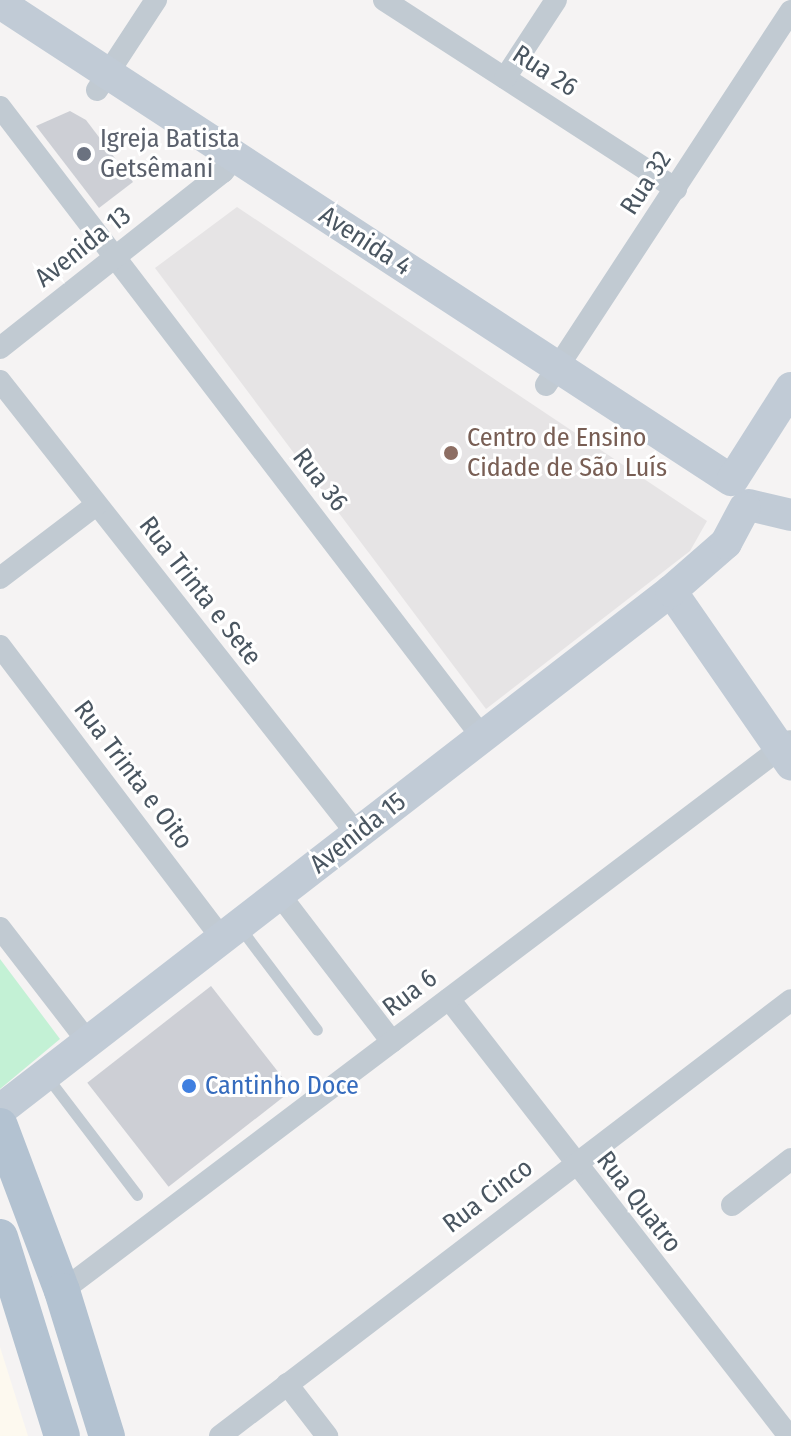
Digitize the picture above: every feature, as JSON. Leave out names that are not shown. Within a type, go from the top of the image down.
[{"type":"main road","name":"Avenida 4","points":[[0,3],[102,82]]},
{"type":"main road","name":"Avenida 4","points":[[0,26],[102,82],[737,495],[791,515]]},
{"type":"main road","points":[[737,495],[791,388]]},
{"type":"main road","points":[[737,495],[791,425]]},
{"type":"main road","name":"Avenida 15","points":[[0,1110],[714,556],[737,495]]},
{"type":"main road","points":[[671,591],[787,751]]},
{"type":"main road","points":[[0,1126],[62,1291],[107,1436]]},
{"type":"main road","points":[[0,1237],[62,1436]]},
{"type":"street","points":[[102,82],[156,0]]},
{"type":"street","name":"Rua 26","points":[[384,0],[676,189]]},
{"type":"street","points":[[505,78],[556,0]]},
{"type":"street","name":"Rua 32","points":[[553,376],[791,11]]},
{"type":"street","name":"Rua 36","points":[[0,107],[482,737]]},
{"type":"street","name":"Avenida 13","points":[[0,348],[229,164]]},
{"type":"street","name":"Rua Trinta e Sete","points":[[0,381],[357,834]]},
{"type":"street","points":[[0,578],[96,505]]},
{"type":"street","name":"Rua Trinta e Oito","points":[[0,646],[230,932]]},
{"type":"street","name":"Rua 6","points":[[62,1291],[449,999],[787,751]]},
{"type":"street","points":[[279,894],[392,1042]]},
{"type":"street","points":[[0,928],[88,1042]]},
{"type":"street","name":"Rua Quatro","points":[[449,999],[575,1165],[789,1436]]},
{"type":"street","name":"Rua Cinco","points":[[220,1436],[791,1000]]},
{"type":"street","points":[[732,1205],[791,1159]]},
{"type":"street","points":[[287,1384],[327,1436]]},
{"type":"lane","points":[[230,932],[317,1030]]},
{"type":"lane","points":[[45,1075],[137,1195]]},
{"type":"shaded area","name":"Centro de Ensino Cidade de São Luís","points":[[237,207],[707,521],[690,551],[486,709],[155,268]]},
{"type":"shaded area","points":[[0,1347],[28,1436],[0,1436]]},
{"type":"green space","points":[[0,959],[60,1039],[0,1089]]},
{"type":"building","name":"Igreja Batista Getsêmani","points":[[70,111],[86,120],[133,182],[99,208],[36,126]]},
{"type":"building","name":"Cantinho Doce","points":[[211,986],[292,1090],[169,1187],[87,1083]]},
{"type":"place","name":"Igreja Batista Getsêmani","points":[[84,154]]},
{"type":"place","name":"Centro de Ensino Cidade de São Luís","points":[[451,453]]},
{"type":"place","name":"Cantinho Doce","points":[[189,1086]]}]
